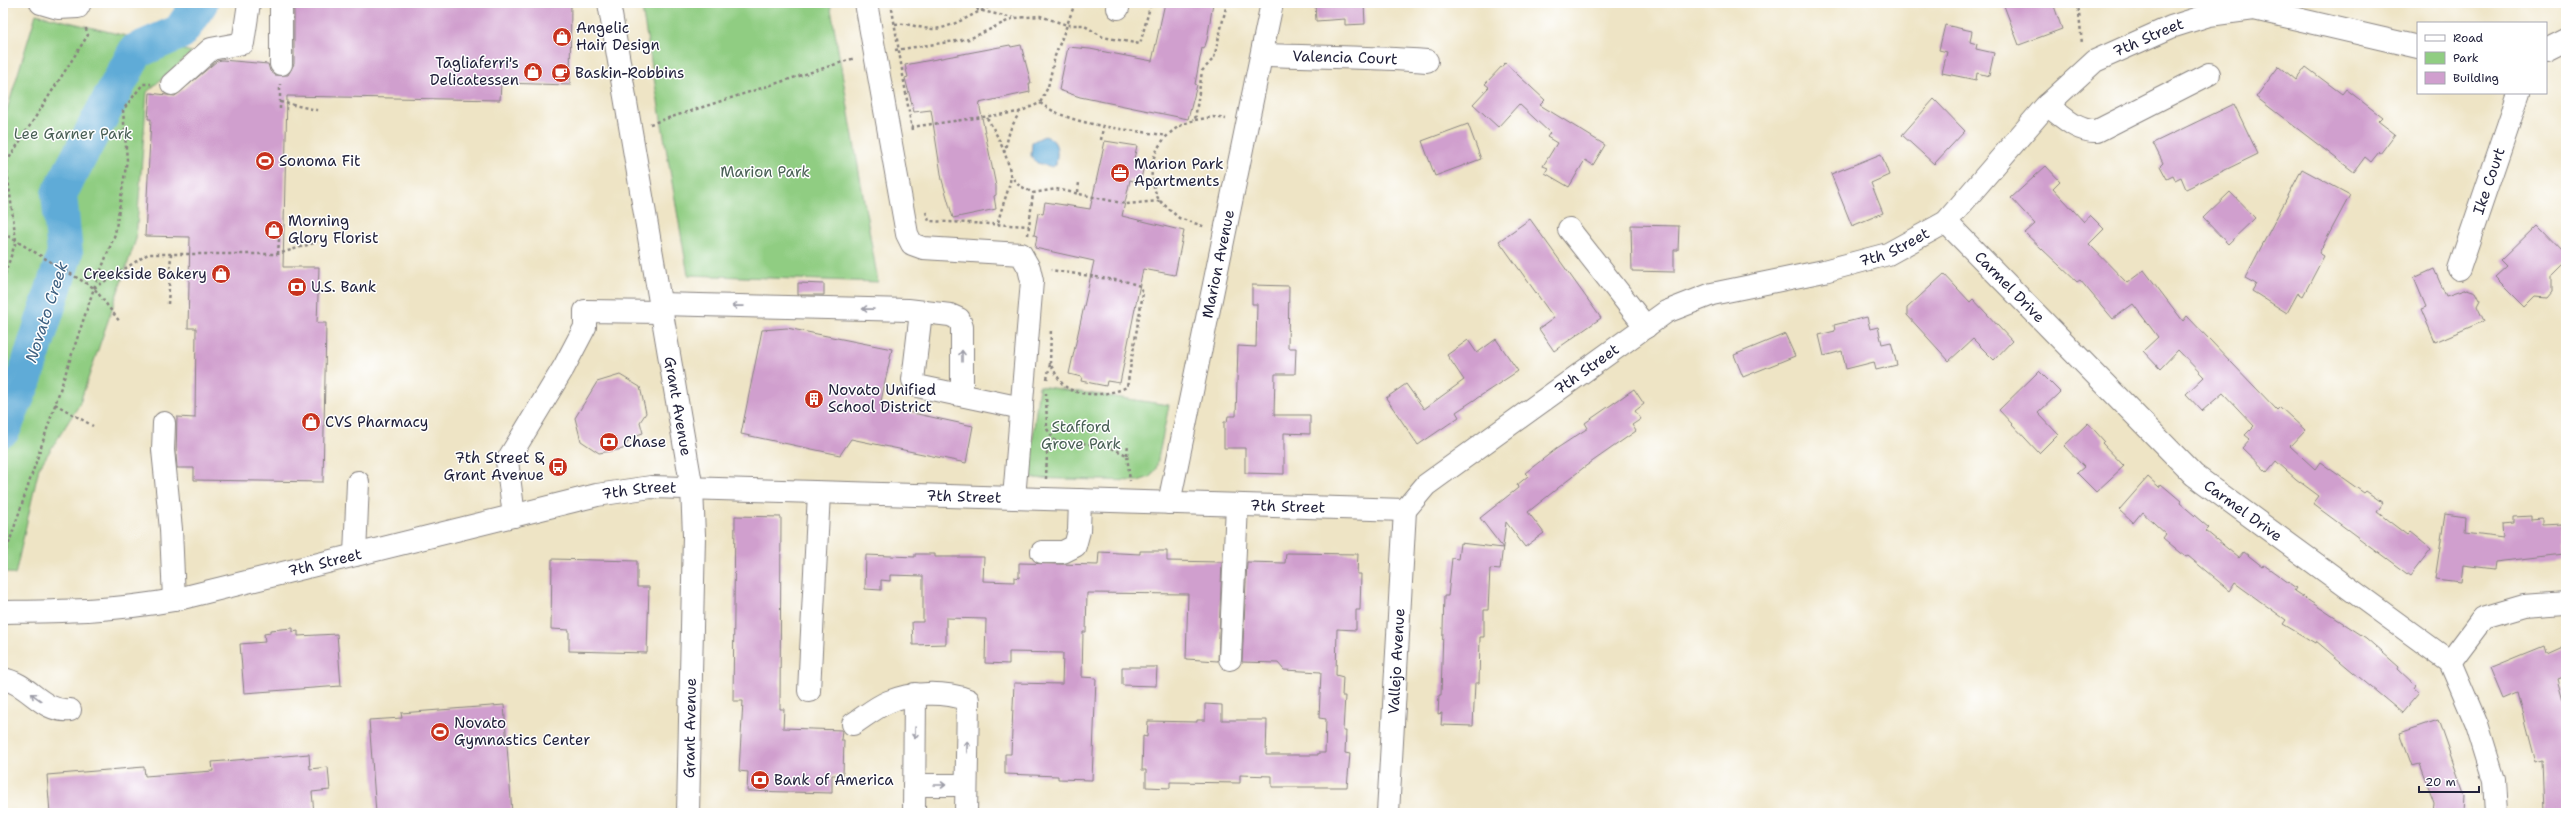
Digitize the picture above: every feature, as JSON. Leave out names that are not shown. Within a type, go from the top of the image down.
[{"type":"street","points":[[41,3],[58,8],[79,5]]},
{"type":"street","points":[[172,84],[211,49],[243,43],[249,3]]},
{"type":"street","points":[[281,3],[281,64]]},
{"type":"street","name":"Grant Avenue","points":[[609,3],[692,489],[694,536],[688,813]]},
{"type":"street","points":[[866,3],[907,234],[912,244],[923,248],[1021,254],[1029,268],[1032,281],[1014,498]]},
{"type":"street","name":"Marion Avenue","points":[[1169,503],[1272,3]]},
{"type":"street","name":"7th Street","points":[[3,612],[86,612],[126,608],[174,600],[597,495],[651,487],[1405,510],[1426,485],[1666,312],[1712,294],[1824,271],[1888,254],[1946,222],[2048,105],[2096,61],[2171,27],[2209,14],[2254,9],[2417,47]]},
{"type":"street","points":[[2547,50],[2566,40]]},
{"type":"street","name":"Valencia Court","points":[[1262,55],[1325,58],[1358,56],[1427,60]]},
{"type":"street","points":[[2048,105],[2076,127],[2086,131],[2097,131],[2209,74]]},
{"type":"street","name":"Ike Court","points":[[2459,269],[2519,94]]},
{"type":"street","name":"Carmel Drive","points":[[1946,222],[2194,475],[2450,662]]},
{"type":"street","points":[[1568,229],[1646,327]]},
{"type":"street","points":[[514,516],[507,461],[568,360],[585,327],[585,311],[661,308],[921,312],[950,314],[959,319],[962,327],[962,395]]},
{"type":"street","points":[[921,312],[913,380],[917,386],[1022,408]]},
{"type":"street","points":[[164,423],[163,450],[171,529],[174,600]]},
{"type":"street","points":[[355,555],[358,482]]},
{"type":"street","points":[[809,691],[819,493]]},
{"type":"street","points":[[1042,552],[1063,552],[1075,546],[1079,531],[1080,500]]},
{"type":"street","points":[[1230,659],[1237,505]]},
{"type":"street","name":"Vallejo Avenue","points":[[1388,813],[1405,510]]},
{"type":"street","points":[[2496,813],[2494,780],[2477,725],[2450,662],[2483,618],[2524,606],[2566,603]]},
{"type":"street","points":[[3,679],[20,685],[52,708],[70,710]]},
{"type":"street","points":[[914,813],[915,694]]},
{"type":"street","points":[[853,724],[887,702],[915,694],[951,695],[968,700],[966,813]]},
{"type":"street","points":[[914,785],[966,786]]},
{"type":"path","points":[[891,3],[913,135]]},
{"type":"path","points":[[912,127],[987,118],[1019,112],[1040,103],[1048,87],[1066,25],[1040,16],[1014,18],[978,10],[974,3]]},
{"type":"path","points":[[895,24],[905,23],[928,29],[940,29],[978,10],[1001,3]]},
{"type":"path","points":[[1195,120],[1202,72],[1214,58],[1227,3]]},
{"type":"path","points":[[2078,3],[2085,71]]},
{"type":"path","points":[[3,280],[16,240],[6,163],[88,36],[79,5]]},
{"type":"path","points":[[899,50],[969,39],[1014,18]]},
{"type":"path","points":[[662,122],[840,62]]},
{"type":"path","points":[[280,109],[281,64]]},
{"type":"path","points":[[3,561],[94,288],[115,234],[127,160],[123,110],[143,84],[172,84]]},
{"type":"path","points":[[280,102],[321,112]]},
{"type":"path","points":[[1040,103],[1056,112],[1118,131],[1130,129],[1167,136]]},
{"type":"path","points":[[1004,153],[1010,130],[1019,112]]},
{"type":"path","points":[[1224,232],[1180,218],[1160,201],[1154,186],[1151,167],[1156,150],[1167,136],[1179,127],[1195,120],[1213,117],[1248,122]]},
{"type":"path","points":[[987,118],[1004,153],[1009,174],[1008,187],[999,211],[998,224]]},
{"type":"path","points":[[1101,140],[1103,127]]},
{"type":"path","points":[[1009,174],[1018,184],[1033,193],[1056,189],[1078,192],[1126,204],[1160,201]]},
{"type":"path","points":[[1078,192],[1079,182]]},
{"type":"path","points":[[1028,240],[1033,193]]},
{"type":"path","points":[[925,205],[929,221],[1029,226]]},
{"type":"path","points":[[3,233],[94,288],[120,322]]},
{"type":"path","points":[[278,254],[279,239]]},
{"type":"path","points":[[94,288],[148,254],[278,254],[317,242]]},
{"type":"path","points":[[168,304],[171,254]]},
{"type":"path","points":[[1046,269],[1128,282],[1140,286],[1143,293],[1127,387],[1110,393],[1075,390],[1066,387],[1050,364],[1045,386],[1047,429],[1055,441]]},
{"type":"path","points":[[56,404],[93,426]]},
{"type":"path","points":[[1055,441],[1105,444],[1127,455]]},
{"type":"path","points":[[1046,499],[1047,453],[1055,441]]},
{"type":"path","points":[[1128,443],[1127,455],[1130,479],[1128,502]]},
{"type":"green space","name":"Marion Park","points":[[641,3],[830,3],[878,282],[688,275]]},
{"type":"green space","name":"Lee Garner Park","points":[[36,14],[192,52],[147,92],[136,239],[79,405],[39,468],[15,575],[3,571],[3,123]]},
{"type":"green space","name":"Stafford Grove Park","points":[[1039,386],[1169,405],[1156,469],[1150,477],[1138,481],[1028,478]]},
{"type":"water","points":[[1044,136],[1055,143],[1057,155],[1056,164],[1053,167],[1037,163],[1031,156],[1032,142]]},
{"type":"building","points":[[294,3],[571,3],[570,85],[501,83],[500,100],[287,96],[283,267],[319,267],[317,323],[326,323],[323,482],[194,480],[194,468],[177,468],[176,455],[177,417],[195,418],[196,328],[188,328],[190,237],[145,236],[151,119],[148,119],[150,93],[175,96],[217,61],[222,60],[268,64],[270,71],[275,75],[288,75],[294,64]]},
{"type":"building","points":[[1165,3],[1213,3],[1207,40],[1204,49],[1202,48],[1195,84],[1197,85],[1188,119],[1080,97],[1059,90],[1068,47],[1090,49],[1152,61]]},
{"type":"building","points":[[1315,3],[1364,3],[1365,24],[1345,25],[1345,19],[1316,21]]},
{"type":"building","points":[[2003,3],[2053,3],[2062,29],[2019,45]]},
{"type":"building","points":[[1945,25],[1972,31],[1970,42],[1977,44],[1976,49],[1994,53],[1989,76],[1977,73],[1976,80],[1942,73],[1947,52],[1939,50]]},
{"type":"building","points":[[1010,45],[1011,47],[1021,45],[1031,83],[1029,83],[1030,92],[979,103],[996,186],[996,195],[994,196],[996,209],[953,218],[942,180],[931,110],[914,112],[905,78],[908,77],[905,65]]},
{"type":"building","points":[[1505,63],[1545,100],[1540,105],[1605,145],[1593,165],[1585,160],[1569,187],[1545,173],[1548,168],[1543,166],[1557,143],[1547,137],[1550,133],[1519,104],[1498,127],[1473,104],[1489,87],[1485,84]]},
{"type":"building","points":[[2279,66],[2296,80],[2306,67],[2342,94],[2346,89],[2382,117],[2378,121],[2395,134],[2380,154],[2379,152],[2371,162],[2365,157],[2354,172],[2256,97]]},
{"type":"building","points":[[1934,99],[1965,131],[1934,164],[1902,135]]},
{"type":"building","points":[[2234,104],[2258,154],[2186,189],[2181,177],[2175,180],[2173,176],[2167,179],[2160,166],[2163,163],[2153,143]]},
{"type":"building","points":[[1468,124],[1481,159],[1435,176],[1422,141]]},
{"type":"building","points":[[1105,141],[1137,146],[1133,163],[1144,166],[1140,183],[1130,180],[1122,216],[1184,231],[1175,275],[1143,269],[1120,383],[1107,381],[1106,386],[1081,381],[1082,377],[1069,374],[1094,261],[1035,248],[1037,236],[1034,235],[1038,213],[1043,214],[1045,202],[1090,209]]},
{"type":"building","points":[[1881,154],[1889,175],[1871,183],[1883,213],[1852,226],[1831,174]]},
{"type":"building","points":[[2046,166],[2060,181],[2053,188],[2084,222],[2090,215],[2104,229],[2089,244],[2127,283],[2144,270],[2183,321],[2187,316],[2277,410],[2280,407],[2305,430],[2290,446],[2315,469],[2320,462],[2364,493],[2366,491],[2383,503],[2377,512],[2407,535],[2410,532],[2431,549],[2410,576],[2313,504],[2319,496],[2296,479],[2276,461],[2267,472],[2242,448],[2250,439],[2245,435],[2254,426],[2223,393],[2202,411],[2186,394],[2204,377],[2178,350],[2160,369],[2143,351],[2158,337],[2133,304],[2113,319],[2080,280],[2077,282],[2025,233],[2035,224],[2011,198]]},
{"type":"building","points":[[2302,169],[2350,195],[2319,253],[2324,256],[2303,296],[2298,293],[2287,313],[2252,291],[2256,284],[2245,278]]},
{"type":"building","points":[[2230,192],[2255,218],[2228,244],[2203,218]]},
{"type":"building","points":[[1530,219],[1601,318],[1554,351],[1539,329],[1554,318],[1499,241]]},
{"type":"building","points":[[1631,225],[1679,226],[1678,250],[1674,250],[1674,272],[1632,271]]},
{"type":"building","points":[[2537,225],[2566,255],[2566,261],[2551,276],[2551,292],[2546,298],[2535,297],[2525,307],[2495,277],[2507,266],[2501,260]]},
{"type":"building","points":[[2434,269],[2446,296],[2467,289],[2476,292],[2480,300],[2477,306],[2484,321],[2435,342],[2421,309],[2426,307],[2414,278]]},
{"type":"building","points":[[1944,274],[1970,302],[1973,299],[2012,341],[1994,360],[1973,339],[1949,361],[1907,315],[1907,308]]},
{"type":"building","points":[[798,283],[824,284],[824,295],[798,295]]},
{"type":"building","points":[[1252,285],[1289,286],[1288,348],[1296,348],[1295,374],[1275,374],[1274,415],[1310,415],[1310,434],[1284,433],[1284,474],[1245,473],[1245,448],[1224,448],[1224,422],[1227,422],[1228,416],[1236,416],[1238,346],[1256,347],[1257,304],[1252,304]]},
{"type":"building","points":[[1867,317],[1870,329],[1878,327],[1882,344],[1891,342],[1897,365],[1876,370],[1874,362],[1846,369],[1842,351],[1824,356],[1819,335],[1835,331],[1834,325]]},
{"type":"building","name":"Novato Unified School District","points":[[787,328],[892,349],[880,406],[973,426],[966,463],[851,439],[840,455],[741,434],[762,330]]},
{"type":"building","points":[[1785,334],[1795,356],[1743,377],[1734,355]]},
{"type":"building","points":[[1496,339],[1518,371],[1456,412],[1459,417],[1418,445],[1386,398],[1406,384],[1424,409],[1464,380],[1447,355],[1468,340],[1477,353]]},
{"type":"building","points":[[2039,371],[2060,392],[2038,413],[2058,434],[2039,453],[1999,410]]},
{"type":"building","points":[[620,375],[640,387],[646,413],[640,422],[643,433],[631,437],[623,449],[599,453],[581,441],[575,418],[597,382]]},
{"type":"building","points":[[1634,389],[1644,404],[1635,411],[1641,419],[1632,425],[1636,431],[1583,468],[1528,512],[1544,533],[1525,547],[1506,522],[1503,548],[1480,518],[1518,488],[1517,485],[1528,476],[1525,473],[1556,449],[1588,428],[1585,423]]},
{"type":"building","points":[[2088,423],[2104,441],[2102,443],[2124,466],[2096,492],[2077,473],[2084,467],[2064,446]]},
{"type":"building","points":[[2148,477],[2159,487],[2161,484],[2181,501],[2180,503],[2209,528],[2206,531],[2239,558],[2244,552],[2263,567],[2264,565],[2296,588],[2294,591],[2366,638],[2399,667],[2398,669],[2415,685],[2413,688],[2419,693],[2402,713],[2316,641],[2315,643],[2283,624],[2286,620],[2235,583],[2230,591],[2188,556],[2186,557],[2163,538],[2166,534],[2142,512],[2133,523],[2119,510]]},
{"type":"building","points":[[2445,514],[2466,517],[2465,533],[2503,538],[2502,524],[2514,523],[2514,517],[2531,516],[2531,520],[2542,519],[2542,525],[2562,524],[2564,554],[2495,562],[2494,569],[2463,565],[2461,582],[2435,579]]},
{"type":"building","points":[[735,516],[781,517],[780,709],[784,709],[783,728],[842,730],[841,740],[844,740],[843,775],[832,775],[832,793],[747,791],[748,772],[739,771],[743,701],[733,701]]},
{"type":"building","points":[[1460,543],[1503,548],[1500,570],[1490,569],[1488,610],[1484,610],[1484,637],[1480,637],[1479,683],[1475,683],[1473,726],[1441,725],[1442,713],[1438,714],[1439,695],[1441,695],[1444,596],[1448,596],[1452,558],[1458,559]]},
{"type":"building","points":[[1140,551],[1167,551],[1167,561],[1222,562],[1218,661],[1186,659],[1188,594],[1087,593],[1086,632],[1083,632],[1082,677],[1096,678],[1092,780],[1058,779],[1058,776],[1005,774],[1005,754],[1011,754],[1014,683],[1062,684],[1063,653],[1009,652],[1009,664],[985,663],[986,619],[946,618],[946,644],[913,645],[912,622],[923,622],[923,576],[890,575],[890,581],[881,580],[881,590],[865,589],[866,555],[915,557],[915,554],[935,554],[935,557],[984,557],[983,581],[1014,582],[1014,577],[1019,578],[1019,563],[1098,565],[1099,552],[1140,554]]},
{"type":"building","points":[[1286,553],[1358,554],[1357,574],[1361,574],[1360,610],[1356,610],[1356,630],[1337,629],[1336,675],[1343,677],[1342,696],[1345,696],[1343,731],[1346,731],[1345,753],[1350,754],[1347,787],[1272,787],[1272,776],[1240,775],[1240,783],[1170,782],[1170,788],[1146,787],[1146,770],[1142,770],[1143,736],[1147,737],[1148,721],[1197,722],[1197,720],[1205,720],[1205,704],[1222,705],[1222,720],[1267,720],[1266,755],[1318,755],[1318,753],[1325,753],[1326,719],[1319,718],[1321,672],[1284,670],[1278,663],[1242,662],[1247,562],[1285,563]]},
{"type":"building","points":[[552,559],[637,561],[637,587],[649,587],[647,653],[569,651],[569,630],[551,629]]},
{"type":"building","points":[[293,628],[293,632],[298,631],[298,636],[337,634],[341,686],[244,693],[240,644],[265,642],[264,634],[270,633],[270,630]]},
{"type":"building","points":[[2566,644],[2566,676],[2558,679],[2566,708],[2566,813],[2544,813],[2542,760],[2535,762],[2517,693],[2503,699],[2490,668],[2544,646],[2546,653]]},
{"type":"building","points":[[1122,667],[1157,667],[1156,686],[1122,685]]},
{"type":"building","points":[[504,705],[512,813],[376,813],[369,720],[402,718],[401,713]]},
{"type":"building","points":[[2438,720],[2465,796],[2464,813],[2433,813],[2434,802],[2420,764],[2412,766],[2400,733]]},
{"type":"building","points":[[309,754],[310,769],[328,767],[330,790],[312,792],[314,813],[50,813],[47,775],[144,767],[145,776],[213,771],[212,762]]},
{"type":"waterway","name":"Novato Creek","points":[[3,429],[24,380],[65,253],[59,194],[136,51],[180,32],[200,3]]},
{"type":"place","name":"Angelic Hair Design","points":[[562,37]]},
{"type":"place","name":"Tagliaferri's Delicatessen","points":[[533,72]]},
{"type":"place","name":"Baskin-Robbins","points":[[561,73]]},
{"type":"place","name":"Sonoma Fit","points":[[265,161]]},
{"type":"place","name":"Marion Park Apartments","points":[[1120,173]]},
{"type":"place","name":"Morning Glory Florist","points":[[274,230]]},
{"type":"place","name":"Creekside Bakery","points":[[221,274]]},
{"type":"place","name":"U.S. Bank","points":[[297,287]]},
{"type":"place","name":"Novato Unified School District","points":[[814,399]]},
{"type":"place","name":"CVS Pharmacy","points":[[311,422]]},
{"type":"place","name":"Chase","points":[[609,442]]},
{"type":"place","name":"7th Street & Grant Avenue","points":[[558,467]]},
{"type":"place","name":"Novato Gymnastics Center","points":[[440,732]]},
{"type":"place","name":"Bank of America","points":[[760,780]]}]
